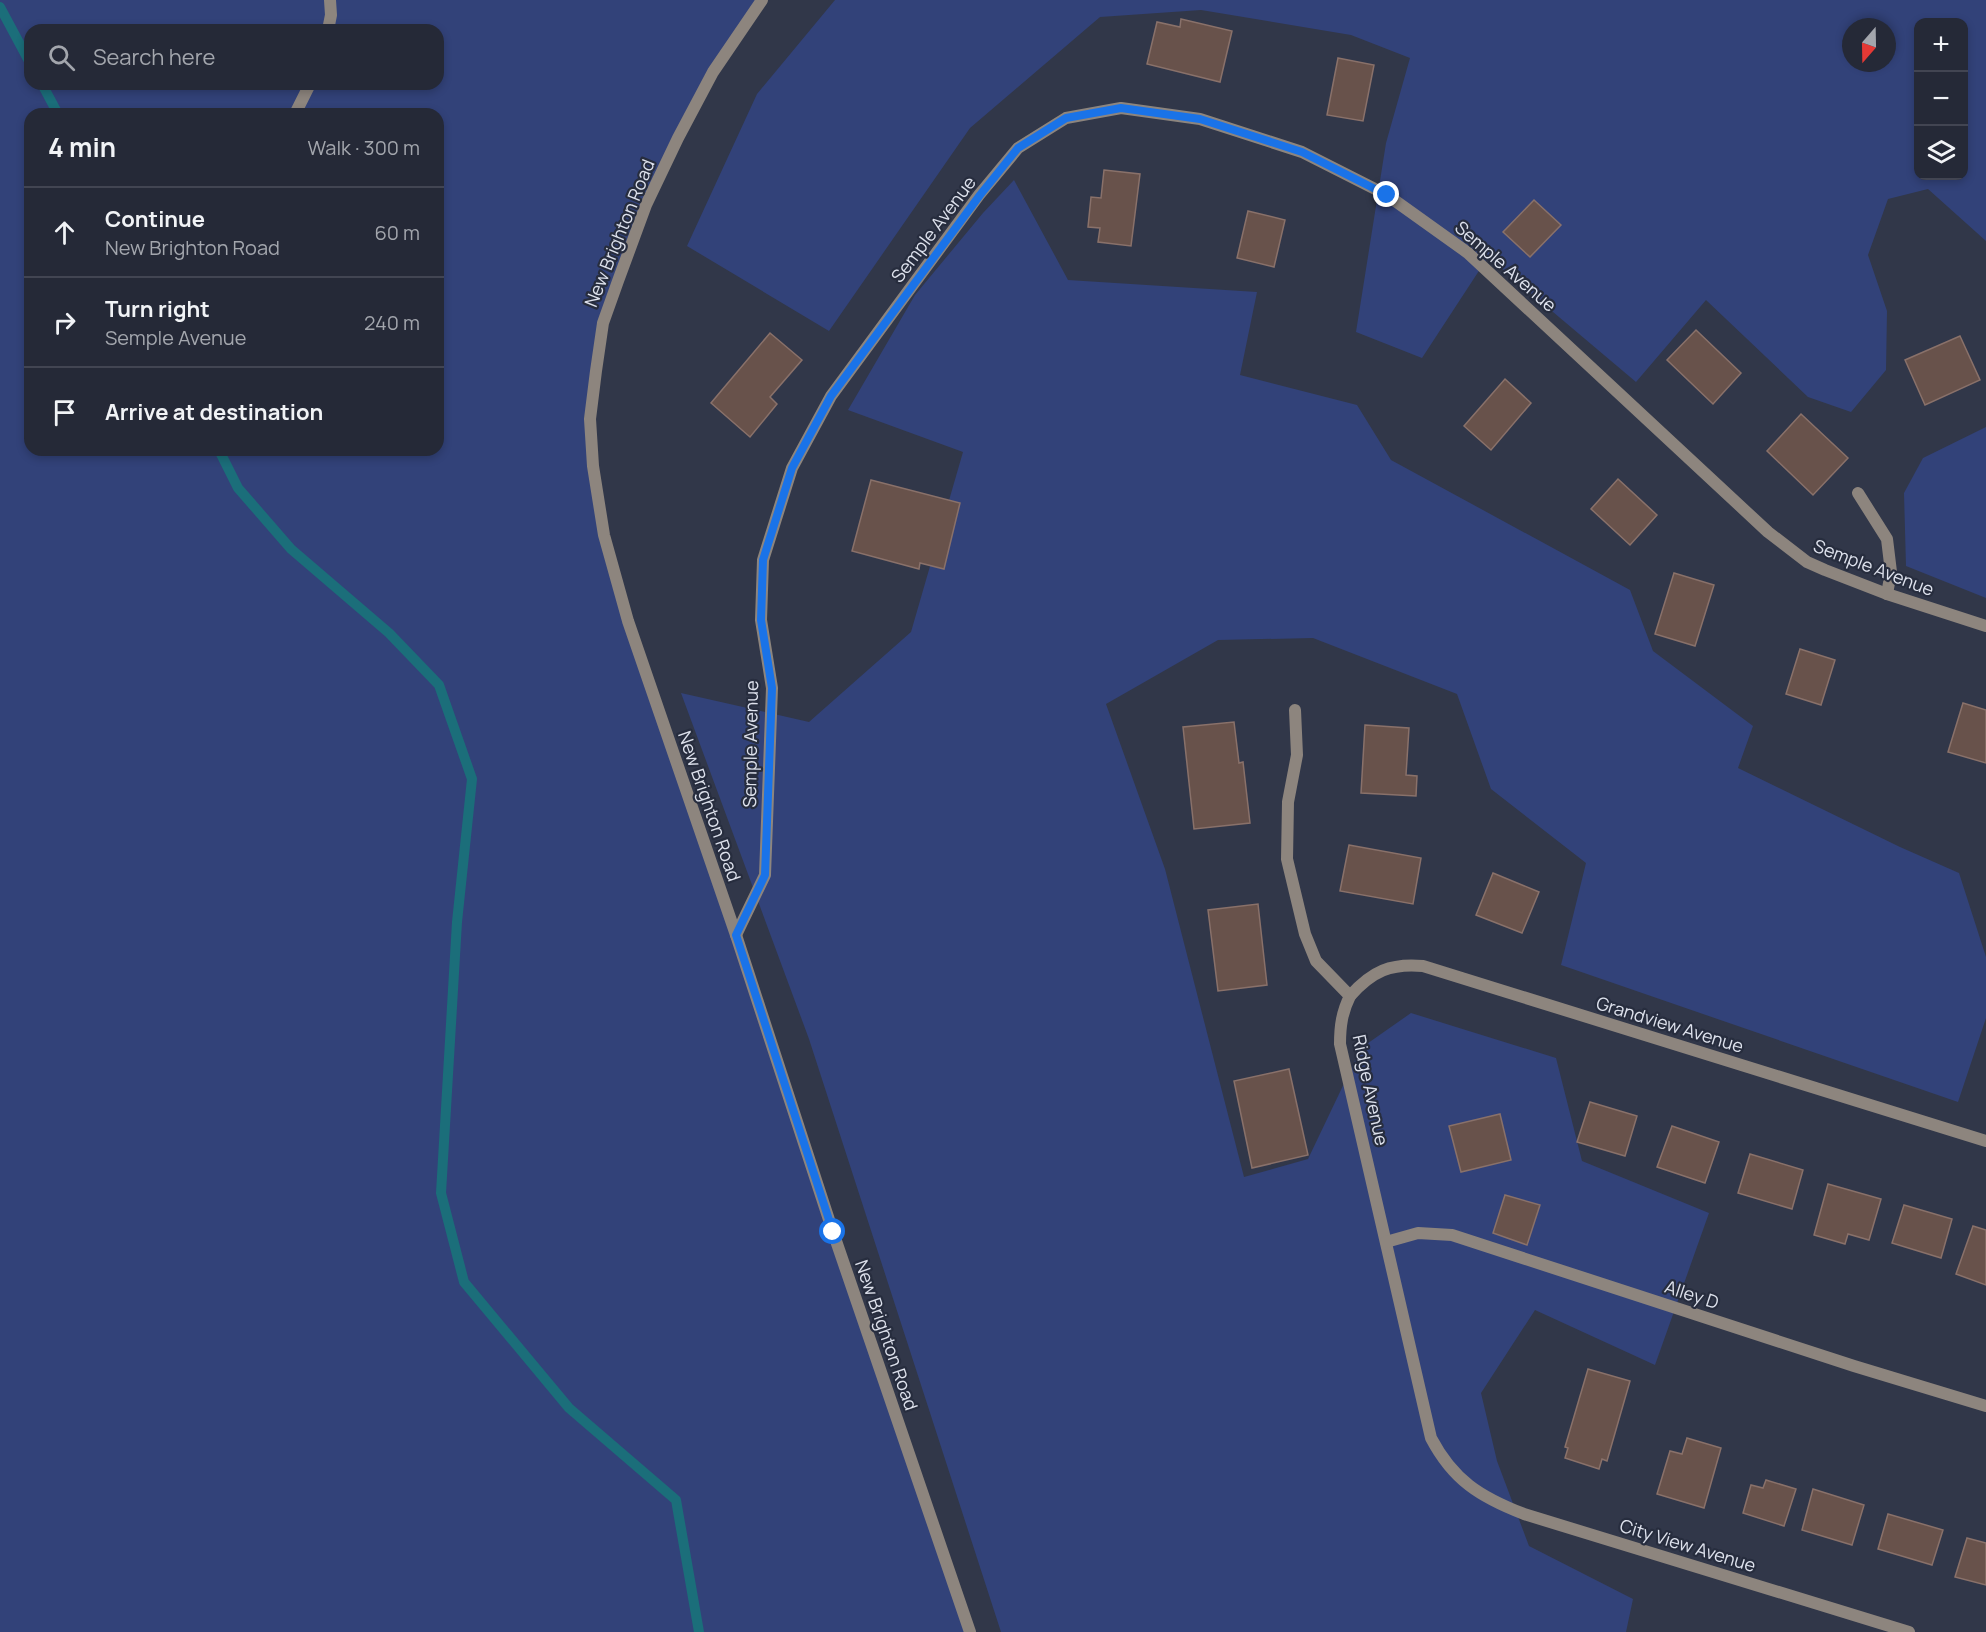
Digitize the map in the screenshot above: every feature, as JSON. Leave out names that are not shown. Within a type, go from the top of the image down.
[{"type":"street","points":[[329,24],[330,0]]},
{"type":"street","name":"New Brighton Road","points":[[762,0],[713,72],[678,138],[646,205],[603,323],[590,419],[593,466],[604,535],[628,621],[970,1632]]},
{"type":"street","points":[[298,108],[307,90]]},
{"type":"street","name":"Semple Avenue","points":[[736,935],[765,875],[772,688],[761,620],[763,560],[792,468],[831,396],[980,195],[1018,148],[1066,118],[1121,108],[1200,119],[1302,152],[1387,195],[1468,253],[1768,532],[1807,562],[1887,594],[1986,626]]},
{"type":"street","points":[[1857,493],[1887,539],[1891,572],[1887,594]]},
{"type":"street","points":[[1295,710],[1297,755],[1288,802],[1287,859],[1305,934],[1316,961],[1350,996]]},
{"type":"street","name":"Grandview Avenue","points":[[1350,996],[1361,984],[1390,967],[1407,964],[1424,966],[1986,1141]]},
{"type":"street","name":"Ridge Avenue","points":[[1350,996],[1343,1011],[1340,1044],[1431,1438],[1439,1454],[1462,1480]]},
{"type":"street","name":"Alley D","points":[[1386,1242],[1418,1233],[1452,1235],[1843,1363],[1986,1407]]},
{"type":"street","name":"City View Avenue","points":[[1462,1480],[1482,1495],[1524,1514],[1909,1632]]},
{"type":"shaded area","points":[[0,0],[762,0],[678,138],[603,323],[590,419],[604,535],[970,1632],[0,1632]]},
{"type":"shaded area","points":[[835,0],[1986,0],[1986,241],[1928,189],[1888,199],[1868,255],[1887,311],[1886,370],[1851,412],[1808,397],[1706,300],[1636,382],[1488,257],[1422,358],[1356,332],[1386,143],[1410,58],[1351,35],[1201,10],[1100,17],[970,128],[829,331],[687,246],[757,94]]},
{"type":"shaded area","points":[[1014,180],[1068,280],[1257,292],[1240,375],[1357,405],[1391,460],[1630,590],[1653,651],[1753,726],[1738,768],[1900,847],[1959,873],[1986,957],[1986,1018],[1958,1102],[1561,965],[1586,863],[1491,789],[1457,694],[1313,638],[1218,640],[1106,704],[1165,869],[1244,1177],[1308,1159],[1361,1048],[1411,1013],[1556,1058],[1582,1161],[1709,1213],[1655,1365],[1535,1310],[1481,1393],[1497,1461],[1529,1546],[1633,1599],[1626,1632],[1001,1632],[809,1039],[681,693],[809,722],[911,632],[963,452],[848,410],[915,295],[983,213]]},
{"type":"shaded area","points":[[1986,427],[1986,598],[1906,566],[1904,493],[1923,458]]},
{"type":"building","points":[[1181,19],[1232,31],[1220,82],[1147,64],[1157,22],[1180,27]]},
{"type":"building","points":[[1338,58],[1374,65],[1363,121],[1327,115]]},
{"type":"building","points":[[1104,170],[1140,174],[1131,246],[1098,242],[1100,228],[1088,227],[1091,197],[1101,198]]},
{"type":"building","points":[[1534,200],[1561,225],[1530,257],[1503,232]]},
{"type":"building","points":[[1248,211],[1285,220],[1274,267],[1237,258]]},
{"type":"building","points":[[1696,330],[1741,373],[1713,404],[1667,360]]},
{"type":"building","points":[[770,333],[802,360],[770,397],[777,404],[750,437],[711,403]]},
{"type":"building","points":[[1960,336],[1980,380],[1925,405],[1905,360]]},
{"type":"building","points":[[1505,379],[1531,403],[1491,450],[1464,426]]},
{"type":"building","points":[[1801,414],[1848,458],[1813,495],[1767,451]]},
{"type":"building","points":[[1618,479],[1657,515],[1630,545],[1591,509]]},
{"type":"building","points":[[871,480],[960,503],[944,569],[920,563],[919,569],[852,551]]},
{"type":"building","points":[[1674,573],[1714,585],[1695,646],[1655,634]]},
{"type":"building","points":[[1800,649],[1835,660],[1821,705],[1786,694]]},
{"type":"building","points":[[1963,703],[1986,710],[1986,763],[1948,752]]},
{"type":"building","points":[[1234,722],[1239,763],[1243,762],[1250,823],[1194,829],[1183,727]]},
{"type":"building","points":[[1365,725],[1409,728],[1406,775],[1417,776],[1416,796],[1361,793]]},
{"type":"building","points":[[1349,845],[1421,858],[1413,904],[1340,891]]},
{"type":"building","points":[[1493,873],[1539,892],[1522,933],[1476,915]]},
{"type":"building","points":[[1258,904],[1267,985],[1218,991],[1208,910]]},
{"type":"building","points":[[1289,1069],[1308,1155],[1252,1168],[1234,1081]]},
{"type":"building","points":[[1590,1102],[1637,1116],[1625,1156],[1577,1142]]},
{"type":"building","points":[[1500,1114],[1511,1160],[1461,1172],[1449,1126]]},
{"type":"building","points":[[1672,1126],[1719,1142],[1705,1183],[1657,1167]]},
{"type":"building","points":[[1750,1154],[1803,1170],[1792,1209],[1738,1193]]},
{"type":"building","points":[[1828,1184],[1881,1199],[1869,1240],[1848,1234],[1845,1244],[1814,1235]]},
{"type":"building","points":[[1505,1195],[1540,1205],[1527,1245],[1493,1233]]},
{"type":"building","points":[[1904,1205],[1952,1219],[1941,1258],[1892,1243]]},
{"type":"building","points":[[1973,1226],[1986,1230],[1986,1285],[1956,1274]]},
{"type":"building","points":[[1588,1369],[1630,1381],[1607,1461],[1602,1459],[1599,1469],[1565,1458],[1568,1448],[1565,1447]]},
{"type":"building","points":[[1687,1438],[1721,1448],[1704,1508],[1657,1494],[1670,1451],[1682,1454]]},
{"type":"building","points":[[1766,1480],[1796,1489],[1784,1526],[1743,1513],[1751,1485],[1763,1488]]},
{"type":"building","points":[[1813,1489],[1864,1505],[1852,1545],[1802,1530]]},
{"type":"building","points":[[1888,1514],[1943,1530],[1932,1565],[1878,1549]]},
{"type":"building","points":[[1967,1538],[1986,1543],[1986,1585],[1955,1577]]},
{"type":"waterway","points":[[0,7],[24,52]]},
{"type":"waterway","points":[[45,90],[55,108]]},
{"type":"waterway","points":[[222,456],[238,488],[291,549],[389,633],[439,685],[472,779],[457,922],[441,1193],[464,1282],[569,1408],[676,1500],[699,1632]]},
{"type":"route","points":[[833,1232],[736,935],[765,875],[772,688],[761,620],[763,560],[792,468],[831,396],[980,195],[1018,148],[1066,118],[1121,108],[1200,119],[1302,152],[1387,195]]}]
